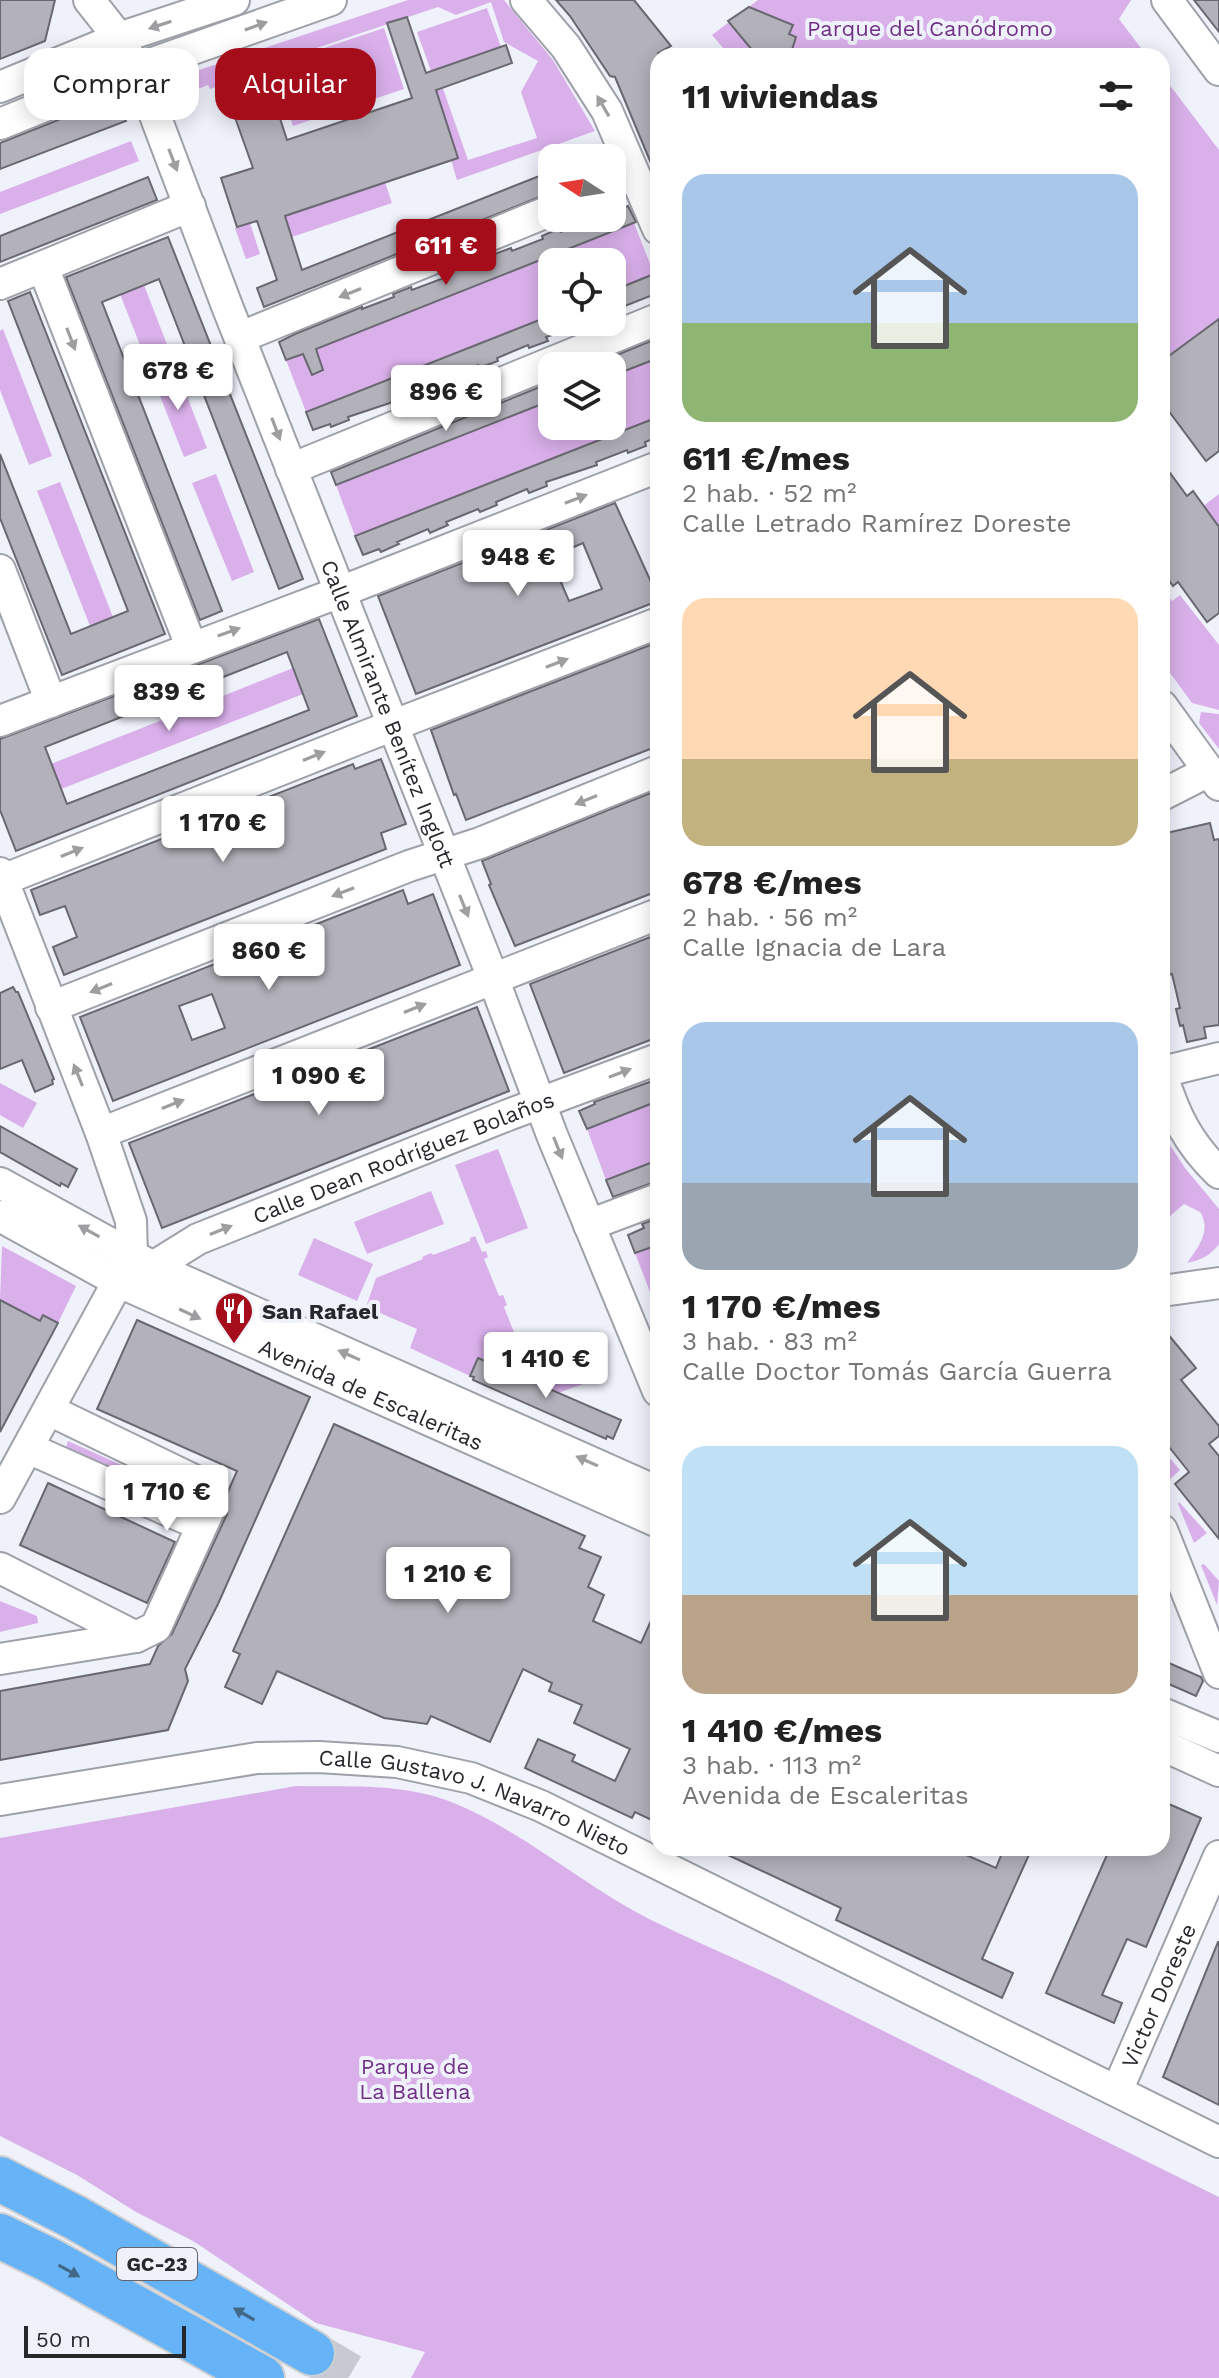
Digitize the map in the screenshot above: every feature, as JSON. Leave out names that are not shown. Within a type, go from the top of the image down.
[{"type":"highway","name":"GC-23","points":[[0,2179],[76,2218],[312,2353]]},
{"type":"highway","name":"GC-23","points":[[0,2236],[262,2378]]},
{"type":"street","name":"Calle Almirante Benítez Inglott","points":[[89,0],[124,48]]},
{"type":"street","points":[[0,87],[119,38],[234,0]]},
{"type":"street","points":[[195,48],[331,0]]},
{"type":"street","points":[[526,0],[566,47],[607,111],[614,144]]},
{"type":"street","points":[[1167,0],[1213,53]]},
{"type":"street","points":[[0,124],[24,114]]},
{"type":"street","name":"Calle Almirante Benítez Inglott","points":[[156,120],[589,1225],[650,1353]]},
{"type":"street","points":[[626,186],[650,218]]},
{"type":"street","points":[[0,284],[190,206]]},
{"type":"street","points":[[241,337],[538,216]]},
{"type":"street","points":[[43,267],[191,646]]},
{"type":"street","points":[[291,469],[650,322]]},
{"type":"street","points":[[0,721],[650,470]]},
{"type":"street","points":[[0,570],[51,702]]},
{"type":"street","points":[[0,1498],[135,1268],[131,1221],[101,1133],[1,878],[650,626]]},
{"type":"street","points":[[1170,717],[1214,778],[1170,792]]},
{"type":"street","points":[[51,1007],[650,774]]},
{"type":"street","points":[[101,1133],[650,917]]},
{"type":"street","points":[[1170,1071],[1219,1058]]},
{"type":"street","name":"Calle Dean Rodríguez Bolaños","points":[[135,1268],[198,1239],[650,1062]]},
{"type":"street","points":[[1170,1100],[1174,1114],[1199,1153],[1219,1173]]},
{"type":"street","name":"Avenida de Escaleritas","points":[[0,1183],[135,1268],[650,1518]]},
{"type":"street","points":[[589,1225],[650,1202]]},
{"type":"street","name":"Avenida de Escaleritas","points":[[0,1216],[135,1268],[650,1489]]},
{"type":"street","points":[[1170,1290],[1217,1281]]},
{"type":"street","points":[[0,1659],[136,1637],[156,1627],[210,1508],[209,1493],[200,1483],[49,1410]]},
{"type":"street","points":[[28,1448],[185,1518],[200,1516],[210,1508]]},
{"type":"street","points":[[0,1568],[136,1637]]},
{"type":"street","points":[[1172,1583],[1219,1673]]},
{"type":"street","points":[[1170,1716],[1219,1737]]},
{"type":"street","points":[[1170,1749],[1219,1771]]},
{"type":"street","name":"Calle Gustavo J. Navarro Nieto","points":[[0,1800],[257,1758],[319,1757],[397,1762],[471,1778],[541,1806],[1219,2142]]},
{"type":"street","name":"Victor Doreste","points":[[1117,2091],[1219,1856]]},
{"type":"green space","points":[[408,0],[504,0],[553,60],[595,131],[558,144],[538,144],[538,151],[457,180],[451,160],[458,157],[441,106],[420,113],[440,80],[468,160],[537,138],[521,92],[538,61],[504,42],[491,2],[456,15],[438,7],[317,48],[265,48]]},
{"type":"green space","name":"Parque del Canódromo","points":[[758,0],[1131,0],[1119,19],[1141,48],[723,48],[712,35]]},
{"type":"green space","points":[[487,8],[501,47],[431,71],[417,32]]},
{"type":"green space","points":[[384,28],[404,89],[376,98],[376,48],[324,48]]},
{"type":"green space","points":[[215,65],[215,87],[210,89],[208,85],[199,89],[199,70]]},
{"type":"green space","points":[[1170,86],[1219,150],[1219,319],[1170,355]]},
{"type":"green space","points":[[291,120],[311,120],[293,126]]},
{"type":"green space","points":[[131,141],[139,161],[0,214],[0,192]]},
{"type":"green space","points":[[385,182],[392,203],[292,237],[285,216]]},
{"type":"green space","points":[[250,223],[260,254],[246,259],[235,228]]},
{"type":"green space","points":[[634,223],[650,264],[650,276],[626,285],[626,248],[570,248],[611,232],[626,232],[626,226]]},
{"type":"green space","points":[[538,261],[538,321],[306,412],[286,360]]},
{"type":"green space","points":[[144,285],[207,448],[184,457],[120,294]]},
{"type":"green space","points":[[3,329],[52,456],[29,465],[0,390],[0,331]]},
{"type":"green space","points":[[650,361],[650,420],[626,430],[626,371]]},
{"type":"green space","points":[[538,406],[538,440],[599,440],[355,536],[336,485]]},
{"type":"green space","points":[[216,474],[254,572],[232,581],[192,483]]},
{"type":"green space","points":[[60,482],[113,617],[90,626],[37,491]]},
{"type":"green space","points":[[1219,494],[1219,527],[1203,506]]},
{"type":"green space","points":[[1180,595],[1219,645],[1219,710],[1192,703],[1170,673],[1170,598],[1172,601]]},
{"type":"green space","points":[[293,668],[303,694],[41,797],[51,764]]},
{"type":"green space","points":[[1201,712],[1219,714],[1219,749],[1199,723]]},
{"type":"green space","points":[[0,1083],[37,1103],[23,1128],[0,1115]]},
{"type":"green space","points":[[650,1104],[650,1163],[606,1180],[587,1129]]},
{"type":"green space","points":[[1170,1145],[1219,1209],[1219,1244],[1205,1257],[1187,1263],[1202,1239],[1205,1225],[1200,1212],[1184,1204],[1170,1216]]},
{"type":"green space","points":[[498,1149],[528,1228],[486,1244],[455,1165]]},
{"type":"green space","points":[[431,1191],[444,1224],[367,1254],[354,1222]]},
{"type":"green space","points":[[475,1236],[482,1252],[486,1251],[488,1257],[484,1259],[499,1296],[503,1295],[507,1305],[504,1307],[519,1345],[522,1344],[524,1349],[491,1363],[478,1358],[470,1376],[410,1348],[417,1329],[366,1307],[376,1278],[431,1253],[433,1255],[470,1241]]},
{"type":"green space","points":[[314,1238],[373,1264],[357,1301],[298,1275]]},
{"type":"green space","points":[[2,1246],[76,1286],[58,1323],[43,1315],[40,1321],[0,1322],[3,1302],[0,1299]]},
{"type":"green space","points":[[650,1247],[650,1292],[635,1253]]},
{"type":"green space","points":[[571,1344],[586,1383],[558,1393],[504,1369]]},
{"type":"green space","points":[[68,1441],[177,1490],[174,1496],[66,1447]]},
{"type":"green space","points":[[1170,1458],[1180,1470],[1170,1479]]},
{"type":"green space","points":[[1178,1504],[1207,1533],[1194,1543]]},
{"type":"green space","points":[[1204,1564],[1219,1581],[1217,1605],[1201,1565]]},
{"type":"green space","points":[[0,1601],[37,1616],[38,1623],[0,1632]]},
{"type":"green space","name":"Parque de La Ballena","points":[[296,1786],[409,1791],[446,1800],[473,1812],[524,1840],[649,1919],[779,1979],[1219,2197],[1219,2378],[411,2378],[425,2352],[316,2323],[193,2241],[136,2212],[77,2175],[0,2136],[0,1838]]},
{"type":"building","points":[[0,0],[55,0],[45,41],[0,59]]},
{"type":"building","points":[[556,0],[634,0],[671,46],[650,48],[650,161],[615,77],[610,76]]},
{"type":"building","points":[[1194,0],[1219,0],[1219,32]]},
{"type":"building","points":[[749,7],[793,25],[789,34],[796,37],[793,48],[750,48],[728,21]]},
{"type":"building","points":[[407,17],[426,73],[506,45],[512,63],[436,90],[458,158],[285,216],[302,270],[538,177],[538,198],[264,307],[257,288],[277,280],[257,221],[237,227],[221,178],[253,168],[236,120],[281,120],[287,140],[347,120],[376,120],[376,110],[412,98],[387,23]]},
{"type":"building","points":[[58,120],[126,121],[0,169],[0,143]]},
{"type":"building","points":[[148,177],[157,200],[0,262],[0,236]]},
{"type":"building","points":[[626,207],[636,222],[626,226]]},
{"type":"building","points":[[551,232],[611,232],[570,248],[538,248],[538,261],[316,349],[323,370],[312,375],[303,354],[286,360],[279,342],[295,334],[394,297],[393,294],[411,287],[412,290],[444,278],[443,274],[493,258],[492,255],[543,239],[542,236]]},
{"type":"building","points":[[168,237],[303,579],[279,589],[159,279],[102,302],[222,611],[200,620],[66,277]]},
{"type":"building","points":[[650,276],[650,296],[626,306],[626,285]]},
{"type":"building","points":[[30,292],[165,634],[62,675],[0,518],[0,454],[71,634],[128,611],[8,301]]},
{"type":"building","points":[[1219,319],[1219,451],[1206,461],[1170,413],[1170,355]]},
{"type":"building","points":[[538,321],[538,336],[549,336],[546,337],[548,341],[529,348],[528,345],[497,358],[498,361],[447,377],[448,381],[430,387],[429,384],[397,397],[399,400],[348,417],[349,420],[331,427],[330,424],[313,430],[306,412]]},
{"type":"building","points":[[650,341],[650,361],[626,371],[624,352]]},
{"type":"building","points":[[538,388],[538,406],[336,485],[331,472]]},
{"type":"building","points":[[650,420],[650,440],[645,442],[646,446],[628,453],[627,450],[596,462],[597,465],[546,482],[547,486],[529,493],[527,489],[480,512],[478,509],[446,522],[448,525],[430,533],[428,529],[397,542],[399,544],[381,552],[379,549],[363,555],[355,536],[599,440],[626,440],[626,430]]},
{"type":"building","points":[[1170,473],[1187,496],[1193,491],[1219,527],[1219,613],[1207,622],[1178,582],[1173,586],[1170,582]]},
{"type":"building","points":[[615,503],[650,580],[650,604],[416,694],[378,596]],"holes":[[[583,543],[602,589],[569,601],[550,557]]]},
{"type":"building","points":[[319,619],[357,716],[16,851],[0,810],[0,739]],"holes":[[[287,652],[309,710],[67,804],[45,747]]]},
{"type":"building","points":[[650,645],[650,749],[466,820],[431,730]]},
{"type":"building","points":[[381,759],[406,824],[381,833],[386,849],[64,975],[53,947],[77,937],[65,906],[40,915],[31,890],[353,764],[355,769]]},
{"type":"building","points":[[650,793],[650,894],[515,946],[482,861]]},
{"type":"building","points":[[1210,823],[1214,840],[1219,839],[1219,1025],[1204,1027],[1206,1038],[1187,1042],[1183,1025],[1180,1026],[1176,1009],[1180,1008],[1170,974],[1170,832]]},
{"type":"building","points":[[403,890],[408,904],[433,894],[460,965],[113,1101],[80,1017]],"holes":[[[212,994],[225,1028],[192,1040],[179,1006]]]},
{"type":"building","points":[[650,937],[650,1040],[564,1073],[530,984]]},
{"type":"building","points":[[13,987],[18,992],[54,1079],[53,1084],[35,1092],[22,1060],[0,1069],[0,993]]},
{"type":"building","points":[[477,1007],[509,1091],[162,1228],[129,1143]]},
{"type":"building","points":[[650,1082],[650,1104],[587,1129],[579,1111],[594,1102]]},
{"type":"building","points":[[0,1126],[77,1169],[68,1187],[61,1183],[60,1186],[0,1152]]},
{"type":"building","points":[[650,1163],[650,1184],[613,1197],[606,1180]]},
{"type":"building","points":[[650,1221],[650,1248],[635,1253],[628,1235],[644,1228],[642,1224]]},
{"type":"building","points":[[0,1300],[40,1321],[43,1315],[58,1323],[0,1432]]},
{"type":"building","points":[[137,1320],[310,1397],[218,1604],[185,1669],[188,1681],[168,1730],[0,1760],[0,1691],[150,1664],[158,1646],[172,1634],[227,1514],[227,1494],[237,1471],[97,1409]]},
{"type":"building","points":[[1170,1337],[1196,1368],[1181,1380],[1219,1426],[1219,1436],[1209,1444],[1219,1456],[1219,1539],[1175,1484],[1189,1472],[1170,1448]]},
{"type":"building","points":[[478,1358],[621,1420],[613,1439],[607,1436],[606,1439],[473,1380],[474,1377],[470,1376]]},
{"type":"building","points":[[334,1424],[585,1536],[579,1548],[601,1557],[588,1587],[604,1595],[593,1621],[641,1643],[650,1623],[650,1819],[635,1812],[632,1818],[525,1768],[538,1739],[575,1755],[572,1761],[615,1781],[630,1749],[574,1723],[582,1705],[549,1691],[552,1683],[523,1669],[490,1742],[431,1716],[427,1724],[384,1718],[277,1671],[262,1704],[225,1687],[240,1654],[233,1651]]},
{"type":"building","points":[[48,1483],[175,1542],[147,1603],[20,1545]]},
{"type":"building","points":[[1170,1663],[1201,1677],[1203,1681],[1196,1696],[1170,1685]]},
{"type":"building","points":[[1170,1804],[1201,1818],[1146,1947],[1127,1939],[1102,1995],[1122,2003],[1114,2023],[1046,1993],[1106,1856],[1170,1856]]},
{"type":"building","points":[[730,1856],[968,1856],[996,1868],[1001,1856],[1028,1856],[982,1959],[1013,1973],[1002,1998],[836,1920],[841,1908]]},
{"type":"building","points":[[1219,1942],[1219,2105],[1163,2077]]},
{"type":"tunnel","points":[[312,2353],[354,2378]]},
{"type":"place","name":"San Rafael","points":[[234,1345]]}]
